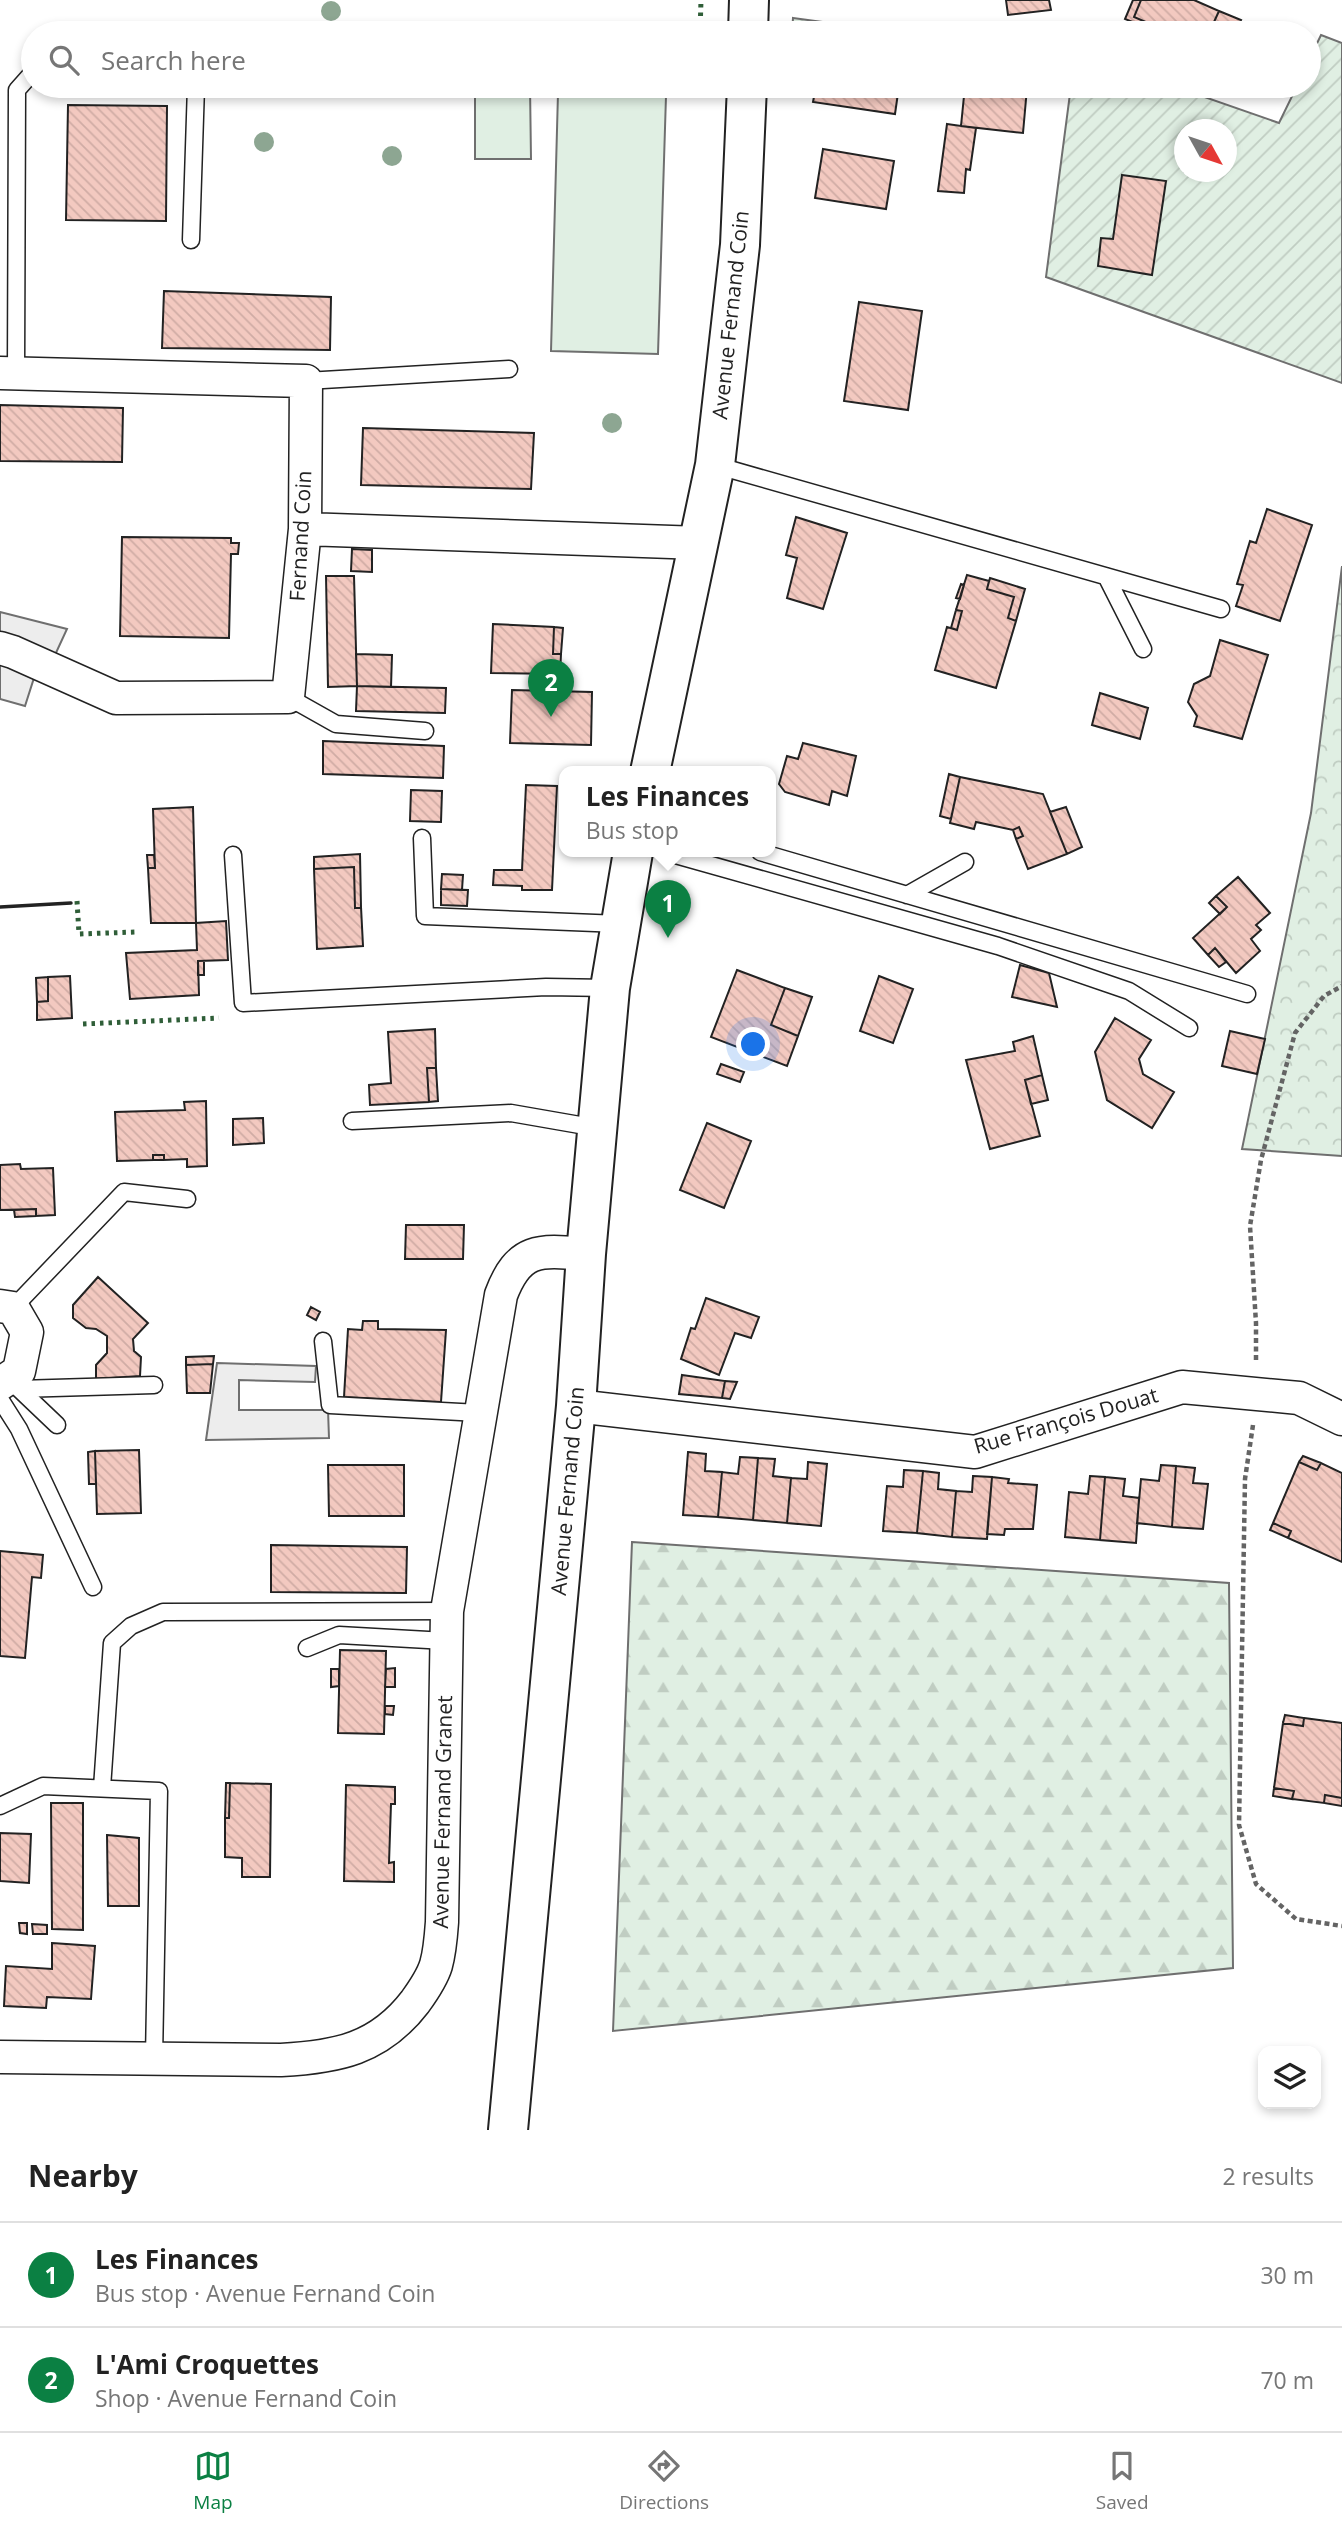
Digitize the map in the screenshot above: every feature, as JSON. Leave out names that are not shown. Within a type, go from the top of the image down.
[{"type":"main road","points":[[748,21],[749,0]]},
{"type":"main road","name":"Avenue Fernand Coin","points":[[651,766],[715,465],[740,245],[746,98]]},
{"type":"main road","name":"Avenue Fernand Coin","points":[[508,2130],[576,1406],[586,1254],[610,988],[632,857]]},
{"type":"street","points":[[8,373],[306,381]]},
{"type":"street","name":"Fernand Coin","points":[[288,697],[305,530],[306,381]]},
{"type":"street","points":[[305,530],[700,543]]},
{"type":"street","points":[[0,648],[116,698],[288,697]]},
{"type":"street","name":"Avenue Fernand Granet","points":[[0,2057],[281,2060],[330,2055],[374,2039],[400,2018],[419,1996],[436,1965],[442,1922],[446,1626],[479,1413],[501,1296],[511,1270],[526,1258],[541,1253],[586,1254]]},
{"type":"street","points":[[6,1307],[27,1332],[19,1371],[7,1387]]},
{"type":"street","name":"Rue François Douat","points":[[576,1406],[975,1452],[1182,1387],[1299,1398],[1342,1419]]},
{"type":"lane","points":[[8,373],[17,90],[21,86]]},
{"type":"lane","points":[[191,240],[196,98]]},
{"type":"lane","points":[[306,381],[509,369]]},
{"type":"lane","points":[[715,465],[1221,609]]},
{"type":"lane","points":[[1107,576],[1143,649]]},
{"type":"lane","points":[[288,697],[336,724],[425,731]]},
{"type":"lane","points":[[422,838],[425,916],[620,924]]},
{"type":"lane","points":[[233,855],[243,1003],[546,987],[610,988]]},
{"type":"lane","points":[[682,857],[998,946],[1129,991],[1189,1028]]},
{"type":"lane","points":[[776,857],[1247,993]]},
{"type":"lane","points":[[907,895],[965,862]]},
{"type":"lane","points":[[352,1121],[511,1113],[597,1128]]},
{"type":"lane","points":[[6,1307],[124,1192],[187,1199]]},
{"type":"lane","points":[[323,1341],[330,1405],[479,1413]]},
{"type":"lane","points":[[7,1387],[154,1385]]},
{"type":"lane","points":[[7,1387],[57,1425]]},
{"type":"lane","points":[[7,1387],[19,1429],[93,1587]]},
{"type":"lane","points":[[102,1788],[112,1643],[131,1626],[163,1612],[446,1626]]},
{"type":"lane","points":[[307,1648],[339,1635],[446,1626]]},
{"type":"lane","points":[[0,1806],[43,1786],[159,1791],[154,2058]]},
{"type":"path","points":[[1342,986],[1324,996],[1295,1033],[1261,1160],[1250,1226],[1256,1323],[1255,1395],[1245,1479],[1238,1825],[1256,1884],[1296,1919],[1342,1927]]},
{"type":"green space","points":[[793,18],[815,21],[793,21]]},
{"type":"green space","points":[[1321,35],[1342,43],[1342,383],[1046,277],[1069,98],[1207,98],[1279,123],[1291,98],[1321,98]]},
{"type":"green space","points":[[475,98],[530,98],[531,159],[475,159]]},
{"type":"green space","points":[[558,98],[666,98],[658,354],[551,351]]},
{"type":"green space","points":[[1342,566],[1342,1156],[1242,1149],[1311,813]]},
{"type":"green space","points":[[632,1542],[1229,1583],[1233,1968],[613,2031]]},
{"type":"shaded area","points":[[0,612],[67,629],[49,668],[34,678],[25,706],[0,699]]},
{"type":"shaded area","points":[[217,1363],[316,1366],[315,1382],[239,1380],[239,1410],[328,1410],[329,1438],[206,1440]]},
{"type":"building","points":[[1006,0],[1049,0],[1051,10],[1008,15]]},
{"type":"building","points":[[1133,0],[1141,0],[1134,17],[1143,21],[1125,19]]},
{"type":"building","points":[[1141,0],[1194,0],[1219,11],[1214,21],[1143,21],[1134,17]]},
{"type":"building","points":[[1219,11],[1241,20],[1240,21],[1214,21]]},
{"type":"building","points":[[814,98],[897,98],[895,114],[813,102]]},
{"type":"building","points":[[964,98],[1026,98],[1023,133],[961,126]]},
{"type":"building","points":[[68,105],[167,106],[166,221],[66,220]]},
{"type":"building","points":[[947,124],[976,128],[970,170],[966,169],[964,193],[938,191]]},
{"type":"building","points":[[823,149],[894,161],[886,209],[815,198]]},
{"type":"building","points":[[1122,175],[1166,181],[1152,275],[1098,266],[1101,238],[1113,239]]},
{"type":"building","points":[[164,291],[331,297],[330,350],[162,348]]},
{"type":"building","points":[[859,302],[922,311],[908,410],[844,401]]},
{"type":"building","points":[[0,405],[123,408],[122,462],[0,461]]},
{"type":"building","points":[[363,428],[534,433],[531,489],[361,485]]},
{"type":"building","points":[[1267,509],[1312,525],[1280,621],[1236,606],[1243,585],[1237,584],[1250,541],[1256,543]]},
{"type":"building","points":[[796,517],[847,533],[823,609],[787,598],[797,558],[786,555]]},
{"type":"building","points":[[122,537],[231,538],[231,543],[239,543],[238,554],[231,554],[229,638],[120,636]]},
{"type":"building","points":[[352,549],[372,550],[372,572],[351,571]]},
{"type":"building","points":[[967,575],[989,581],[987,589],[1014,597],[1008,618],[1016,621],[996,688],[935,670],[947,627],[957,630],[962,611],[956,610]]},
{"type":"building","points":[[326,576],[354,576],[357,686],[328,687]]},
{"type":"building","points":[[990,578],[1025,589],[1016,621],[1008,618],[1014,597],[987,589]]},
{"type":"building","points":[[961,584],[964,585],[960,599],[956,598]]},
{"type":"building","points":[[956,610],[962,611],[957,630],[951,628]]},
{"type":"building","points":[[493,624],[554,627],[553,654],[561,654],[560,674],[491,673]]},
{"type":"building","points":[[554,627],[563,628],[561,654],[553,654]]},
{"type":"building","points":[[1220,640],[1268,655],[1242,739],[1194,726],[1197,716],[1188,702],[1194,684],[1210,676]]},
{"type":"building","points":[[356,654],[392,655],[391,687],[357,686]]},
{"type":"building","points":[[357,686],[446,688],[445,713],[356,711]]},
{"type":"building","points":[[512,690],[592,692],[591,745],[510,743]]},
{"type":"building","points":[[1100,693],[1148,708],[1140,739],[1092,725]]},
{"type":"building","points":[[323,741],[444,746],[443,778],[323,774]]},
{"type":"building","points":[[803,743],[856,756],[847,796],[832,791],[829,805],[785,792],[779,784],[787,756],[798,759]]},
{"type":"building","points":[[949,774],[960,777],[951,819],[940,816]]},
{"type":"building","points":[[960,777],[1043,794],[1067,854],[1028,869],[1016,839],[1023,836],[1019,827],[1013,830],[976,822],[974,829],[950,823]]},
{"type":"building","points":[[526,785],[557,786],[552,890],[522,890],[522,886],[493,885],[494,870],[522,870]]},
{"type":"building","points":[[411,790],[442,791],[441,822],[410,821]]},
{"type":"building","points":[[193,807],[196,923],[151,923],[148,868],[155,868],[153,809]]},
{"type":"building","points":[[1066,807],[1082,847],[1067,854],[1050,812]]},
{"type":"building","points":[[1019,827],[1023,836],[1016,839],[1013,830]]},
{"type":"building","points":[[360,854],[361,907],[355,908],[354,867],[314,869],[314,857]]},
{"type":"building","points":[[147,855],[154,855],[155,868],[148,868]]},
{"type":"building","points":[[354,867],[355,908],[361,907],[363,946],[317,949],[314,869]]},
{"type":"building","points":[[442,874],[463,875],[462,890],[441,889]]},
{"type":"building","points":[[1238,877],[1270,913],[1256,925],[1261,930],[1251,939],[1260,951],[1236,973],[1215,948],[1208,955],[1193,938],[1227,907],[1216,896]]},
{"type":"building","points":[[441,889],[468,890],[467,906],[441,905]]},
{"type":"building","points":[[1216,896],[1227,907],[1220,914],[1209,903]]},
{"type":"building","points":[[226,921],[228,960],[198,961],[199,995],[130,999],[126,953],[197,950],[196,923]]},
{"type":"building","points":[[1215,948],[1226,962],[1219,967],[1208,955]]},
{"type":"building","points":[[198,961],[204,961],[204,975],[198,975]]},
{"type":"building","points":[[1020,965],[1049,973],[1057,1007],[1012,997]]},
{"type":"building","points":[[737,970],[785,988],[771,1025],[798,1036],[787,1066],[711,1037]]},
{"type":"building","points":[[70,976],[72,1018],[37,1020],[37,1002],[48,1001],[48,977]]},
{"type":"building","points":[[879,976],[913,989],[893,1043],[860,1031]]},
{"type":"building","points":[[48,977],[48,1001],[37,1002],[36,978]]},
{"type":"building","points":[[785,988],[812,997],[798,1036],[771,1025]]},
{"type":"building","points":[[1115,1018],[1151,1040],[1139,1059],[1143,1074],[1174,1092],[1152,1128],[1107,1100],[1095,1052]]},
{"type":"building","points":[[435,1029],[436,1068],[427,1068],[429,1102],[370,1105],[369,1085],[391,1083],[388,1032]]},
{"type":"building","points":[[1230,1031],[1265,1039],[1257,1074],[1222,1066]]},
{"type":"building","points":[[1033,1036],[1042,1075],[1025,1080],[1040,1136],[990,1149],[966,1060],[1015,1051],[1013,1042]]},
{"type":"building","points":[[721,1064],[744,1072],[740,1082],[717,1074]]},
{"type":"building","points":[[427,1068],[436,1068],[438,1101],[429,1102]]},
{"type":"building","points":[[1042,1075],[1048,1100],[1031,1104],[1025,1080]]},
{"type":"building","points":[[206,1101],[207,1166],[187,1167],[187,1159],[164,1160],[164,1155],[153,1155],[153,1160],[117,1161],[115,1112],[185,1110],[184,1102]]},
{"type":"building","points":[[263,1118],[264,1143],[233,1145],[233,1119]]},
{"type":"building","points":[[707,1123],[751,1141],[724,1208],[680,1190]]},
{"type":"building","points":[[153,1155],[164,1155],[164,1160],[153,1160]]},
{"type":"building","points":[[20,1164],[21,1169],[53,1168],[55,1215],[36,1216],[36,1209],[0,1210],[0,1165]]},
{"type":"building","points":[[36,1209],[36,1216],[15,1217],[14,1210]]},
{"type":"building","points":[[406,1225],[464,1225],[463,1259],[405,1259]]},
{"type":"building","points":[[98,1277],[148,1323],[133,1339],[134,1351],[141,1357],[140,1376],[96,1379],[96,1365],[107,1353],[107,1336],[96,1329],[86,1328],[73,1318],[73,1305]]},
{"type":"building","points":[[706,1298],[759,1317],[751,1338],[735,1333],[719,1375],[681,1359],[691,1328],[695,1329]]},
{"type":"building","points":[[311,1307],[320,1312],[316,1320],[307,1315]]},
{"type":"building","points":[[363,1321],[378,1321],[378,1329],[446,1330],[441,1402],[344,1397],[348,1329],[362,1330]]},
{"type":"building","points":[[214,1356],[213,1364],[186,1365],[186,1357]]},
{"type":"building","points":[[213,1364],[210,1393],[187,1393],[186,1365]]},
{"type":"building","points":[[682,1375],[725,1381],[722,1398],[679,1394]]},
{"type":"building","points":[[725,1381],[737,1382],[730,1399],[722,1398]]},
{"type":"building","points":[[139,1450],[141,1513],[97,1514],[95,1451]]},
{"type":"building","points":[[95,1451],[96,1484],[89,1484],[88,1452]]},
{"type":"building","points":[[688,1452],[706,1454],[705,1471],[722,1472],[718,1517],[683,1515]]},
{"type":"building","points":[[1303,1456],[1321,1463],[1317,1470],[1299,1462]]},
{"type":"building","points":[[740,1457],[758,1458],[753,1520],[718,1517],[722,1472],[738,1474]]},
{"type":"building","points":[[758,1458],[775,1459],[773,1476],[791,1478],[787,1523],[753,1520]]},
{"type":"building","points":[[808,1462],[827,1464],[821,1526],[787,1523],[791,1478],[807,1479]]},
{"type":"building","points":[[1299,1462],[1317,1470],[1321,1463],[1342,1473],[1342,1562],[1288,1538],[1291,1531],[1273,1523]]},
{"type":"building","points":[[328,1465],[404,1465],[404,1516],[329,1516]]},
{"type":"building","points":[[1161,1465],[1176,1466],[1172,1527],[1137,1523],[1141,1479],[1159,1481]]},
{"type":"building","points":[[1176,1466],[1195,1468],[1193,1483],[1208,1484],[1203,1529],[1172,1527]]},
{"type":"building","points":[[904,1470],[923,1471],[917,1533],[883,1531],[887,1486],[903,1487]]},
{"type":"building","points":[[923,1471],[939,1473],[938,1489],[956,1491],[952,1537],[917,1533]]},
{"type":"building","points":[[973,1476],[992,1477],[987,1539],[952,1537],[956,1491],[972,1492]]},
{"type":"building","points":[[1090,1476],[1105,1477],[1100,1540],[1065,1537],[1069,1492],[1088,1494]]},
{"type":"building","points":[[992,1477],[1009,1479],[1008,1483],[1037,1485],[1033,1529],[1005,1529],[1004,1535],[987,1534]]},
{"type":"building","points":[[1105,1477],[1125,1479],[1123,1496],[1139,1498],[1136,1543],[1100,1540]]},
{"type":"building","points":[[1273,1523],[1291,1531],[1288,1538],[1270,1530]]},
{"type":"building","points":[[271,1545],[407,1547],[406,1593],[271,1592]]},
{"type":"building","points":[[0,1551],[43,1555],[41,1578],[32,1577],[25,1658],[0,1656]]},
{"type":"building","points":[[340,1650],[386,1651],[384,1734],[338,1733]]},
{"type":"building","points":[[395,1668],[395,1687],[385,1687],[386,1669]]},
{"type":"building","points":[[331,1669],[339,1669],[339,1686],[331,1687]]},
{"type":"building","points":[[385,1706],[394,1706],[393,1715],[385,1714]]},
{"type":"building","points":[[1285,1715],[1304,1718],[1303,1726],[1283,1723]]},
{"type":"building","points":[[1304,1718],[1342,1723],[1342,1798],[1325,1795],[1324,1803],[1292,1799],[1294,1791],[1274,1788],[1283,1723],[1303,1726]]},
{"type":"building","points":[[226,1783],[230,1783],[229,1818],[225,1818]]},
{"type":"building","points":[[230,1783],[271,1784],[270,1877],[242,1877],[242,1858],[225,1857],[225,1818],[229,1818]]},
{"type":"building","points":[[346,1785],[395,1787],[395,1804],[391,1804],[389,1863],[394,1862],[394,1882],[344,1881]]},
{"type":"building","points":[[1274,1788],[1294,1791],[1292,1799],[1273,1796]]},
{"type":"building","points":[[1325,1795],[1342,1798],[1342,1806],[1324,1803]]},
{"type":"building","points":[[51,1803],[83,1803],[83,1930],[52,1929]]},
{"type":"building","points":[[0,1833],[31,1834],[29,1883],[0,1881]]},
{"type":"building","points":[[107,1835],[139,1838],[139,1906],[108,1906]]},
{"type":"building","points":[[19,1923],[27,1923],[27,1934],[20,1933]]},
{"type":"building","points":[[32,1924],[47,1925],[47,1934],[33,1934]]},
{"type":"building","points":[[52,1943],[95,1946],[91,1999],[47,1997],[46,2008],[4,2006],[6,1966],[52,1969]]},
{"type":"hedge","points":[[700,21],[701,0]]},
{"type":"hedge","points":[[77,901],[79,934],[135,932]]},
{"type":"hedge","points":[[83,1024],[219,1018]]},
{"type":"wall","points":[[0,907],[71,903]]},
{"type":"place","name":"L'Ami Croquettes","points":[[551,717]]},
{"type":"place","name":"Les Finances","points":[[668,938]]}]
